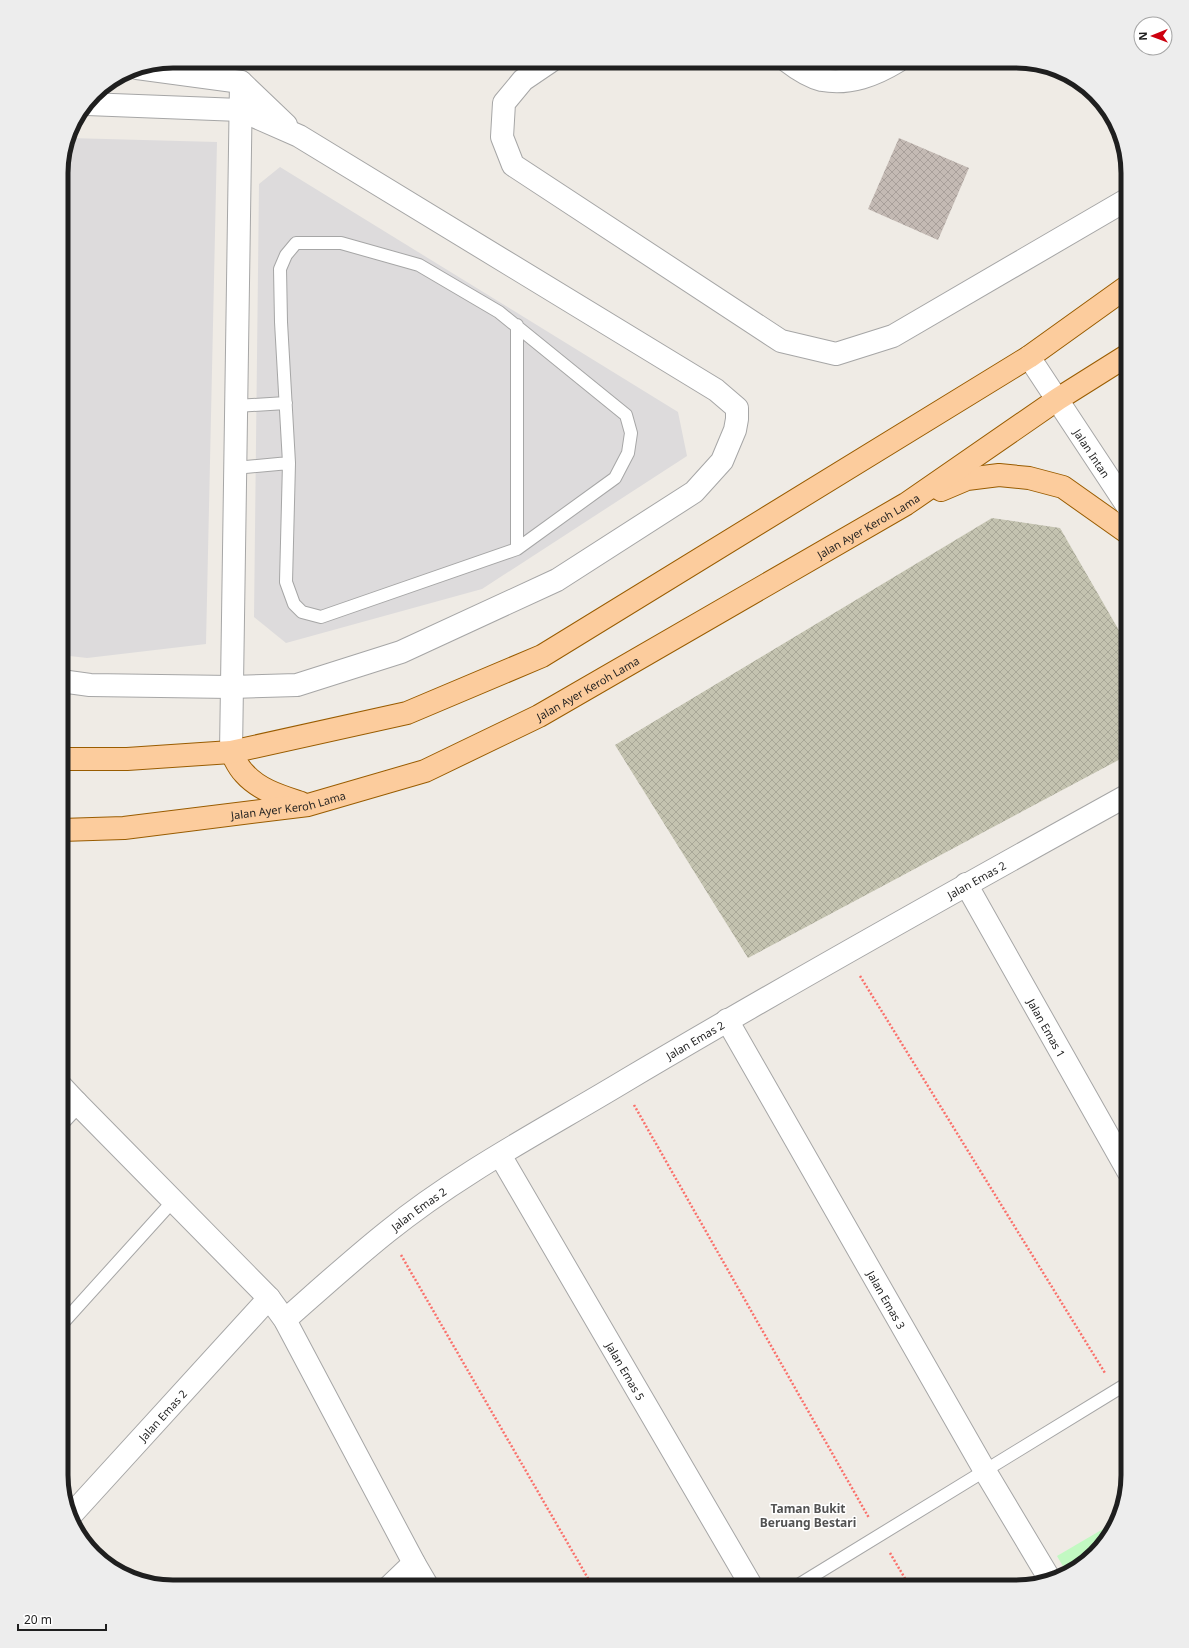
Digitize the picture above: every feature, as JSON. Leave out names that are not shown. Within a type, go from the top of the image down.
[{"type":"main road","points":[[68,760],[127,759],[231,752],[407,713],[542,656],[1029,357],[1121,291]]},
{"type":"main road","name":"Jalan Ayer Keroh Lama","points":[[68,830],[124,828],[308,805],[425,771],[539,716],[906,504],[1058,399],[1121,359]]},
{"type":"main road","points":[[906,504],[967,480],[999,476],[1029,478],[1063,487],[1121,528]]},
{"type":"main road","points":[[231,752],[244,773],[271,793],[308,805]]},
{"type":"street","points":[[540,68],[522,80],[504,103],[502,137],[513,165],[781,342],[836,354],[893,336],[1121,203]]},
{"type":"street","points":[[796,68],[821,80],[850,81],[881,72],[887,68]]},
{"type":"street","points":[[153,70],[241,82],[299,136]]},
{"type":"street","points":[[231,752],[241,82]]},
{"type":"street","points":[[68,682],[90,685],[231,687],[298,685],[401,652],[556,580],[694,492],[722,461],[735,430],[737,420],[737,408],[716,390],[299,136],[240,110],[94,104]]},
{"type":"street","name":"Jalan Intan","points":[[1029,357],[1121,497]]},
{"type":"street","name":"Jalan Emas 2","points":[[285,1320],[387,1232],[446,1189],[500,1155],[727,1020],[845,952],[1121,800]]},
{"type":"street","name":"Jalan Emas 1","points":[[966,884],[1121,1159]]},
{"type":"street","name":"Jalan Emas 3","points":[[727,1020],[984,1471],[1047,1575]]},
{"type":"street","points":[[68,1093],[269,1298],[285,1320],[424,1580]]},
{"type":"street","points":[[68,1111],[76,1102]]},
{"type":"street","name":"Jalan Emas 5","points":[[500,1155],[748,1580]]},
{"type":"street","name":"Jalan Emas 2","points":[[75,1511],[269,1298]]},
{"type":"street","points":[[396,1580],[414,1563]]},
{"type":"lane","points":[[296,243],[341,243],[419,265],[499,312],[517,325],[626,415],[631,433],[628,453],[616,478],[517,549],[321,617],[302,612],[294,604],[286,582],[289,464],[286,403],[281,322],[280,269],[286,255],[296,243]]},
{"type":"lane","points":[[517,325],[517,549]]},
{"type":"lane","points":[[236,406],[286,403]]},
{"type":"lane","points":[[235,468],[289,464]]},
{"type":"lane","points":[[68,1317],[173,1200]]},
{"type":"lane","points":[[806,1580],[1121,1388]]},
{"type":"path","points":[[845,952],[1116,1391]]},
{"type":"path","points":[[622,1083],[906,1580]]},
{"type":"path","points":[[387,1232],[589,1580]]},
{"type":"shaded area","points":[[74,138],[217,142],[206,644],[87,658],[68,656],[68,166],[70,153]]},
{"type":"shaded area","points":[[280,167],[678,412],[687,456],[482,589],[286,643],[254,617],[259,184]]},
{"type":"shaded area","points":[[992,518],[1060,528],[1121,634],[1121,759],[748,958],[615,745]]},
{"type":"green space","points":[[1107,1527],[1090,1549],[1068,1566],[1064,1568],[1057,1556]]},
{"type":"building","points":[[899,138],[969,168],[938,240],[868,209]]},
{"type":"district","name":"Taman Bukit Beruang Bestari","points":[[808,1515]]}]
